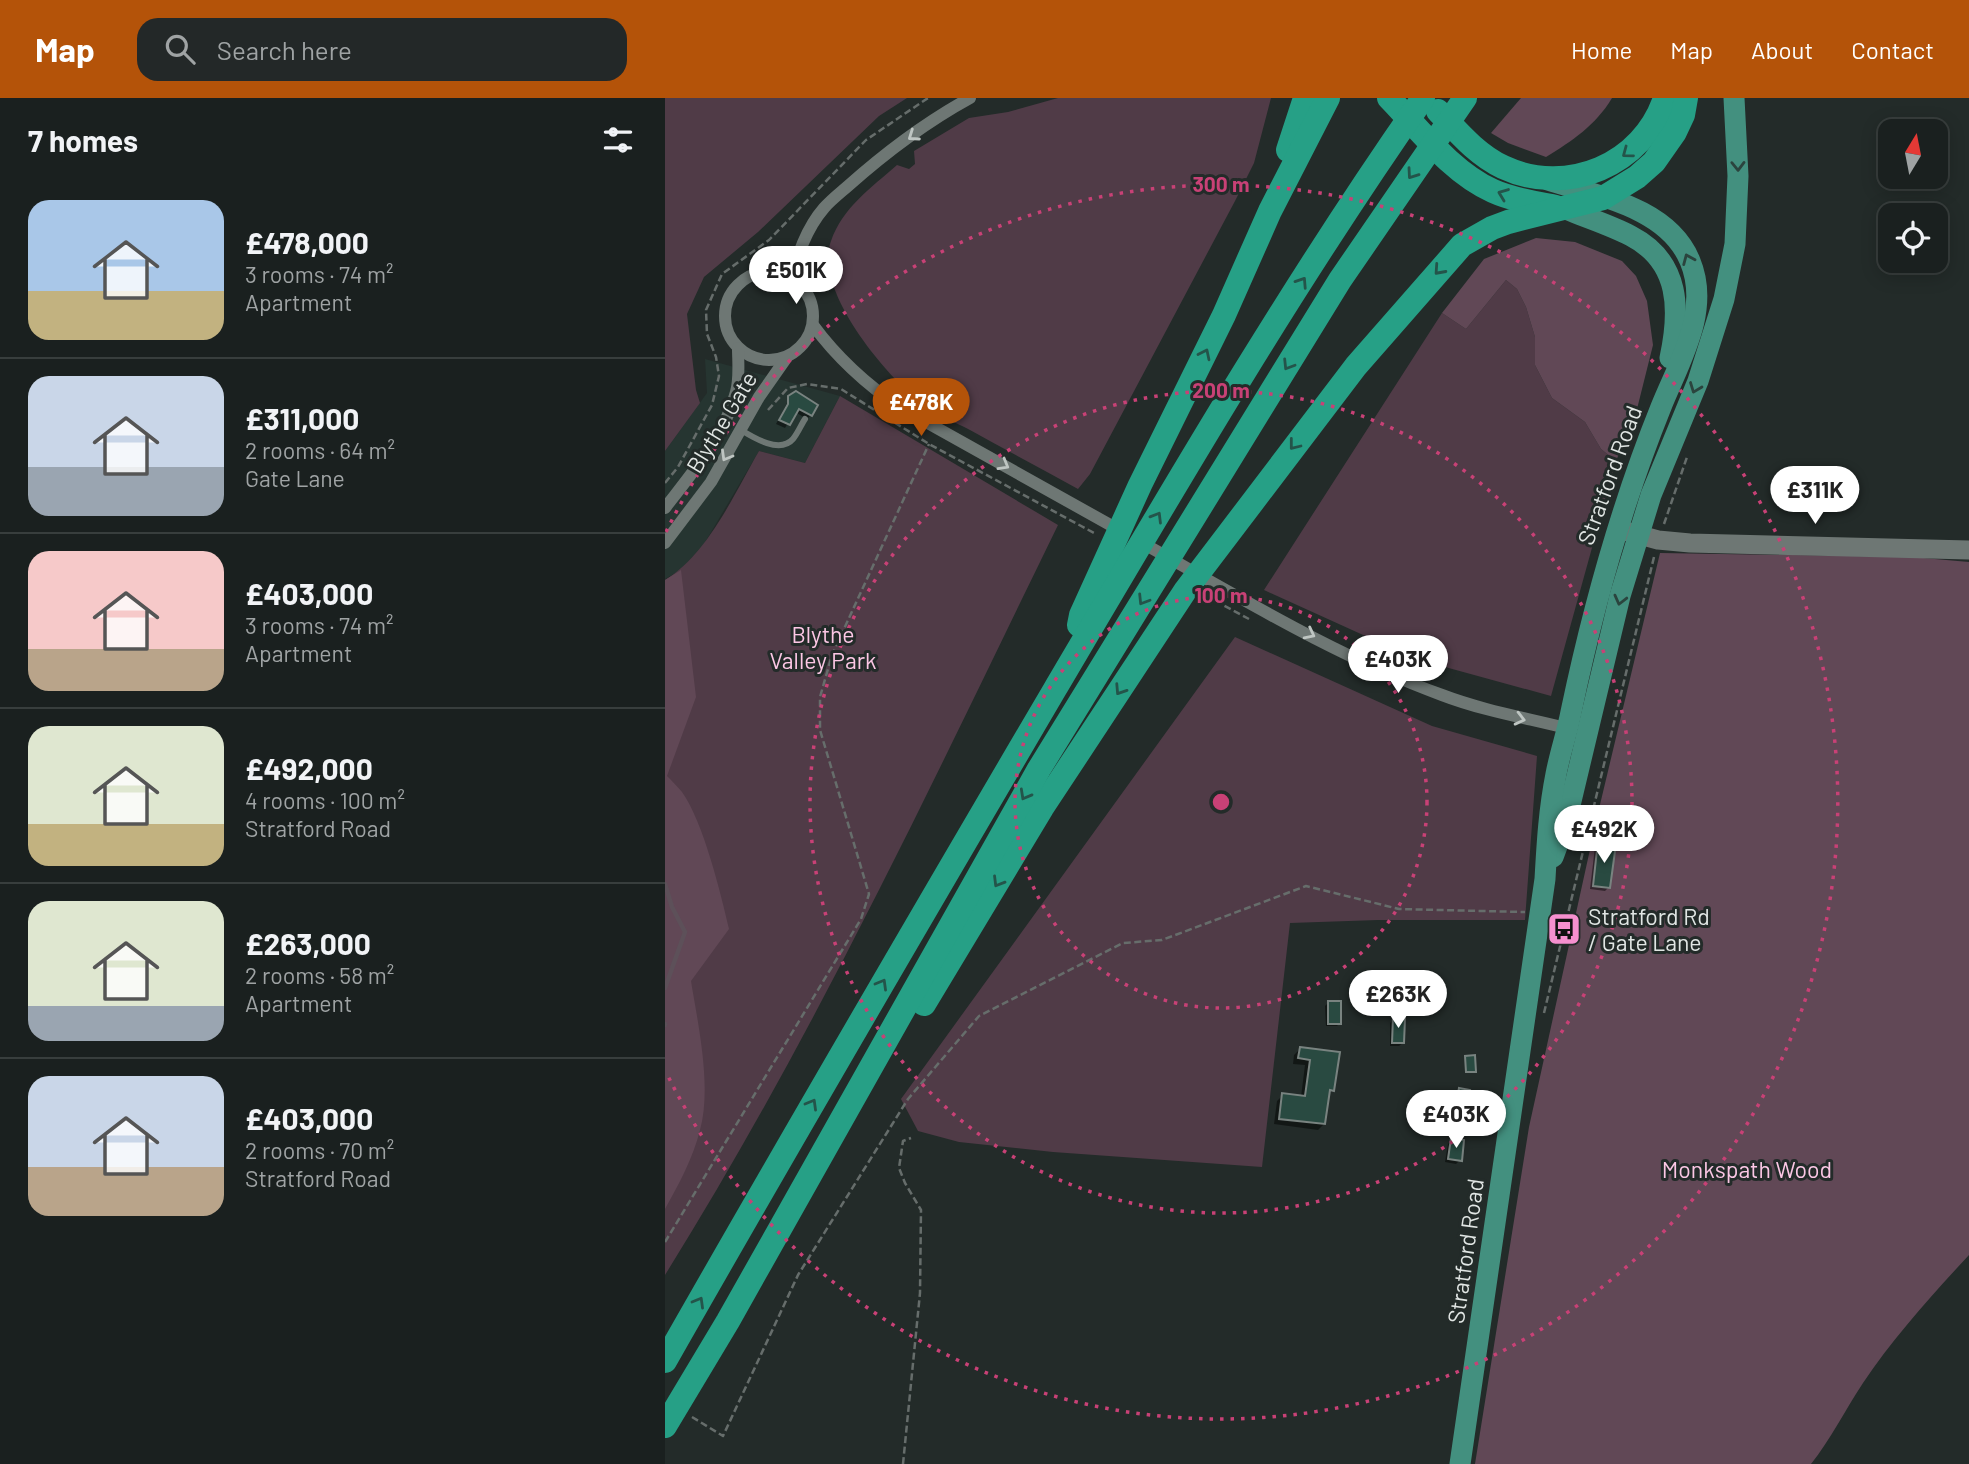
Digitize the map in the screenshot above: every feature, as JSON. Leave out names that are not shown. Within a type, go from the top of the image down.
[{"type":"highway","points":[[1270,211],[1305,98]]},
{"type":"highway","points":[[1072,660],[1081,615],[1140,485],[1224,315],[1270,211],[1328,98]]},
{"type":"highway","points":[[1389,98],[1468,176],[1515,199],[1566,209]]},
{"type":"highway","points":[[665,1361],[847,1043],[1250,363],[1385,152],[1424,98],[1487,158],[1517,173],[1546,179],[1578,177],[1599,171],[1616,161],[1652,128],[1665,98]]},
{"type":"highway","points":[[665,1426],[1054,746],[1340,280],[1465,98]]},
{"type":"highway","points":[[826,1146],[939,982],[1042,808],[1185,591],[1344,381],[1462,245],[1508,222],[1603,198],[1637,177],[1659,156],[1675,132],[1683,115],[1686,98]]},
{"type":"main road","name":"Stratford Road","points":[[1460,1464],[1545,879],[1548,820],[1556,771],[1577,732],[1620,596],[1649,538],[1651,495],[1697,381],[1724,299],[1736,230],[1738,177],[1734,98]]},
{"type":"main road","name":"Stratford Road","points":[[1546,179],[1637,210],[1666,228],[1682,245],[1691,262],[1698,303],[1694,326],[1646,445],[1604,568],[1584,647],[1577,732]]},
{"type":"main road","points":[[1566,209],[1630,235],[1644,244],[1664,268],[1674,289],[1677,326],[1646,445]]},
{"type":"street","points":[[797,281],[797,260],[808,231],[825,207],[874,163],[970,98]]},
{"type":"street","points":[[759,272],[786,274],[797,281],[812,301],[813,325],[808,338],[799,349],[787,357],[761,360],[738,348],[725,324],[725,311],[736,286],[759,272]]},
{"type":"street","points":[[813,325],[829,347],[870,387],[901,408],[1249,603],[1375,668],[1440,695],[1487,711],[1577,732]]},
{"type":"street","name":"Blythe Gate","points":[[665,508],[706,454],[731,406],[737,389],[738,348]]},
{"type":"street","name":"Blythe Gate","points":[[665,543],[746,433],[759,397],[787,357]]},
{"type":"street","points":[[1618,528],[1649,538],[1690,543],[1969,550]]},
{"type":"lane","points":[[746,433],[773,445],[786,444],[793,440],[805,419]]},
{"type":"path","points":[[665,484],[712,405],[719,376],[716,357],[707,334],[706,310],[722,274],[769,240],[866,140],[928,98]]},
{"type":"path","points":[[746,433],[788,388],[807,384],[841,389],[929,444],[1062,515]]},
{"type":"path","points":[[665,1242],[861,919],[869,894],[820,730],[820,697],[832,655],[929,444]]},
{"type":"path","points":[[690,445],[706,454]]},
{"type":"path","points":[[1599,782],[1649,538]]},
{"type":"path","points":[[721,1435],[723,1436],[798,1275],[908,1099],[979,1017],[1123,943],[1162,940],[1306,886],[1399,909],[1539,912]]},
{"type":"path","points":[[903,1464],[920,1293],[921,1210],[899,1168],[903,1141],[911,1138]]},
{"type":"shaded area","points":[[705,359],[840,396],[805,463],[759,451],[704,544],[681,570],[665,579],[665,451],[707,393]]},
{"type":"green space","points":[[665,98],[907,98],[879,116],[758,232],[704,277],[687,314],[700,403],[665,451]]},
{"type":"green space","points":[[1058,98],[1271,98],[1254,163],[1090,474],[1078,489],[934,412],[908,392],[890,374],[856,330],[842,307],[828,261],[831,241],[850,208],[897,165],[909,169],[915,164],[914,151],[969,118],[1008,112]]},
{"type":"green space","points":[[1521,98],[1612,98],[1591,124],[1546,157],[1508,143],[1491,133]]},
{"type":"green space","points":[[1536,238],[1575,242],[1622,261],[1636,276],[1647,301],[1653,345],[1637,409],[1616,461],[1601,449],[1585,422],[1552,398],[1535,365],[1535,337],[1526,307],[1517,289],[1506,280],[1466,329],[1442,313],[1484,259]]},
{"type":"green space","points":[[1506,280],[1517,289],[1526,307],[1535,337],[1535,365],[1552,398],[1585,422],[1601,449],[1616,461],[1551,696],[1416,659],[1264,590],[1442,313],[1466,329]]},
{"type":"green space","name":"Blythe Valley Park","points":[[840,396],[1058,525],[919,811],[823,999],[720,1184],[665,1275],[665,580],[680,569],[707,539],[759,451],[805,463]]},
{"type":"green space","name":"Monkspath Wood","points":[[1660,553],[1912,557],[1969,562],[1969,1255],[1887,1349],[1811,1464],[1475,1464],[1529,1127],[1598,813]]},
{"type":"green space","points":[[681,570],[696,697],[667,776],[682,792],[697,821],[729,929],[691,981],[703,1056],[703,1113],[690,1161],[665,1209],[665,580]]},
{"type":"green space","points":[[1235,637],[1432,726],[1537,756],[1525,920],[1290,923],[1262,1167],[1053,1152],[959,1142],[918,1131],[901,1099]]},
{"type":"building","points":[[796,391],[818,405],[812,416],[799,409],[790,425],[779,420],[788,404],[788,396]]},
{"type":"building","points":[[1598,841],[1616,844],[1610,888],[1593,886]]},
{"type":"building","points":[[1328,1001],[1341,1001],[1341,1024],[1328,1024]]},
{"type":"building","points":[[1393,1017],[1405,1018],[1404,1043],[1392,1043]]},
{"type":"building","points":[[1300,1047],[1340,1052],[1325,1124],[1279,1119],[1282,1093],[1305,1096],[1310,1060],[1298,1058]]},
{"type":"building","points":[[1475,1055],[1476,1072],[1466,1072],[1465,1056]]},
{"type":"building","points":[[1459,1088],[1470,1090],[1468,1101],[1457,1099]]},
{"type":"building","points":[[1451,1138],[1464,1140],[1462,1161],[1448,1159]]},
{"type":"waterway","points":[[665,884],[672,907],[685,932],[665,988]]},
{"type":"place","name":"Stratford Rd / Gate Lane","points":[[1564,929]]}]
